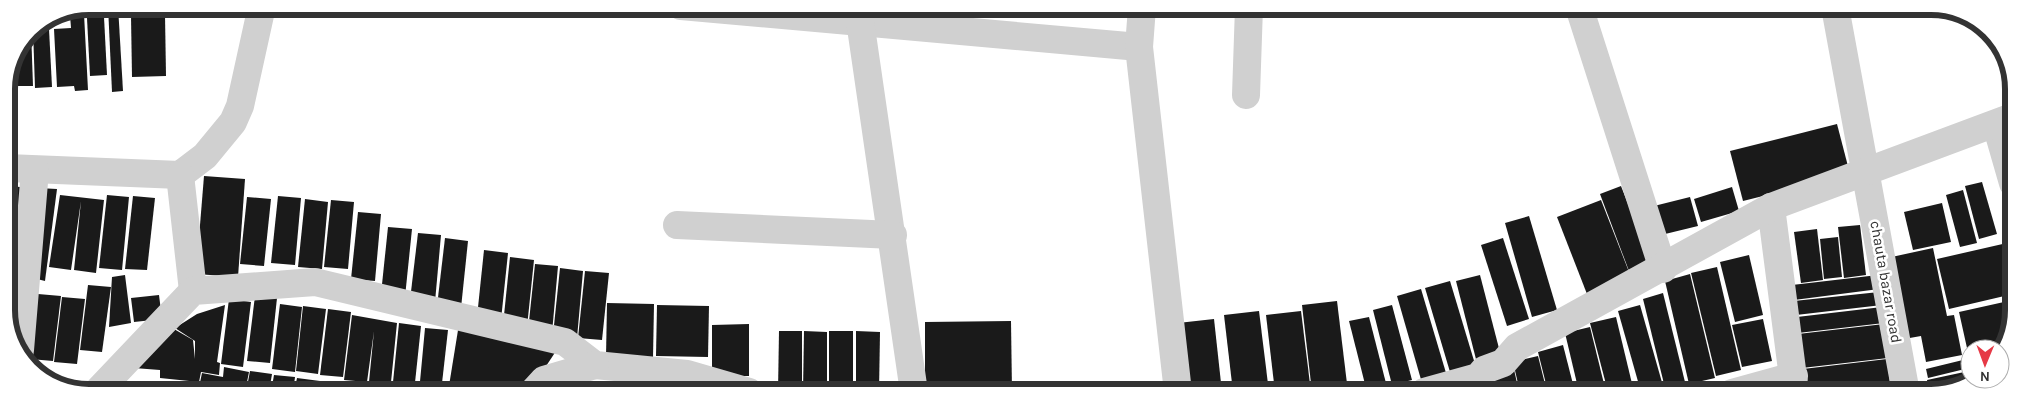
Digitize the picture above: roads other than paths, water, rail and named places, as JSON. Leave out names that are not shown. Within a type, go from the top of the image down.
[{"type":"street","points":[[15,169],[180,175],[206,156],[233,122],[240,106],[260,15]]},
{"type":"street","points":[[858,15],[893,235],[913,384]]},
{"type":"street","points":[[867,15],[1139,47]]},
{"type":"street","points":[[1141,15],[1139,47],[1177,384]]},
{"type":"street","points":[[1246,95],[1249,15]]},
{"type":"street","points":[[1582,15],[1663,269]]},
{"type":"street","name":"chauta bazar road","points":[[1837,15],[1904,384]]},
{"type":"street","points":[[1453,384],[1478,377],[1484,370],[1504,363],[1517,347],[1663,269],[1771,207],[2004,120]]},
{"type":"street","points":[[21,338],[35,170]]},
{"type":"street","points":[[180,175],[193,291]]},
{"type":"street","points":[[1771,207],[1794,384]]},
{"type":"street","points":[[677,225],[893,235]]},
{"type":"street","points":[[105,384],[193,291],[315,282],[565,342],[595,364]]},
{"type":"street","points":[[540,384],[544,380],[595,364],[687,374],[722,384]]}]
